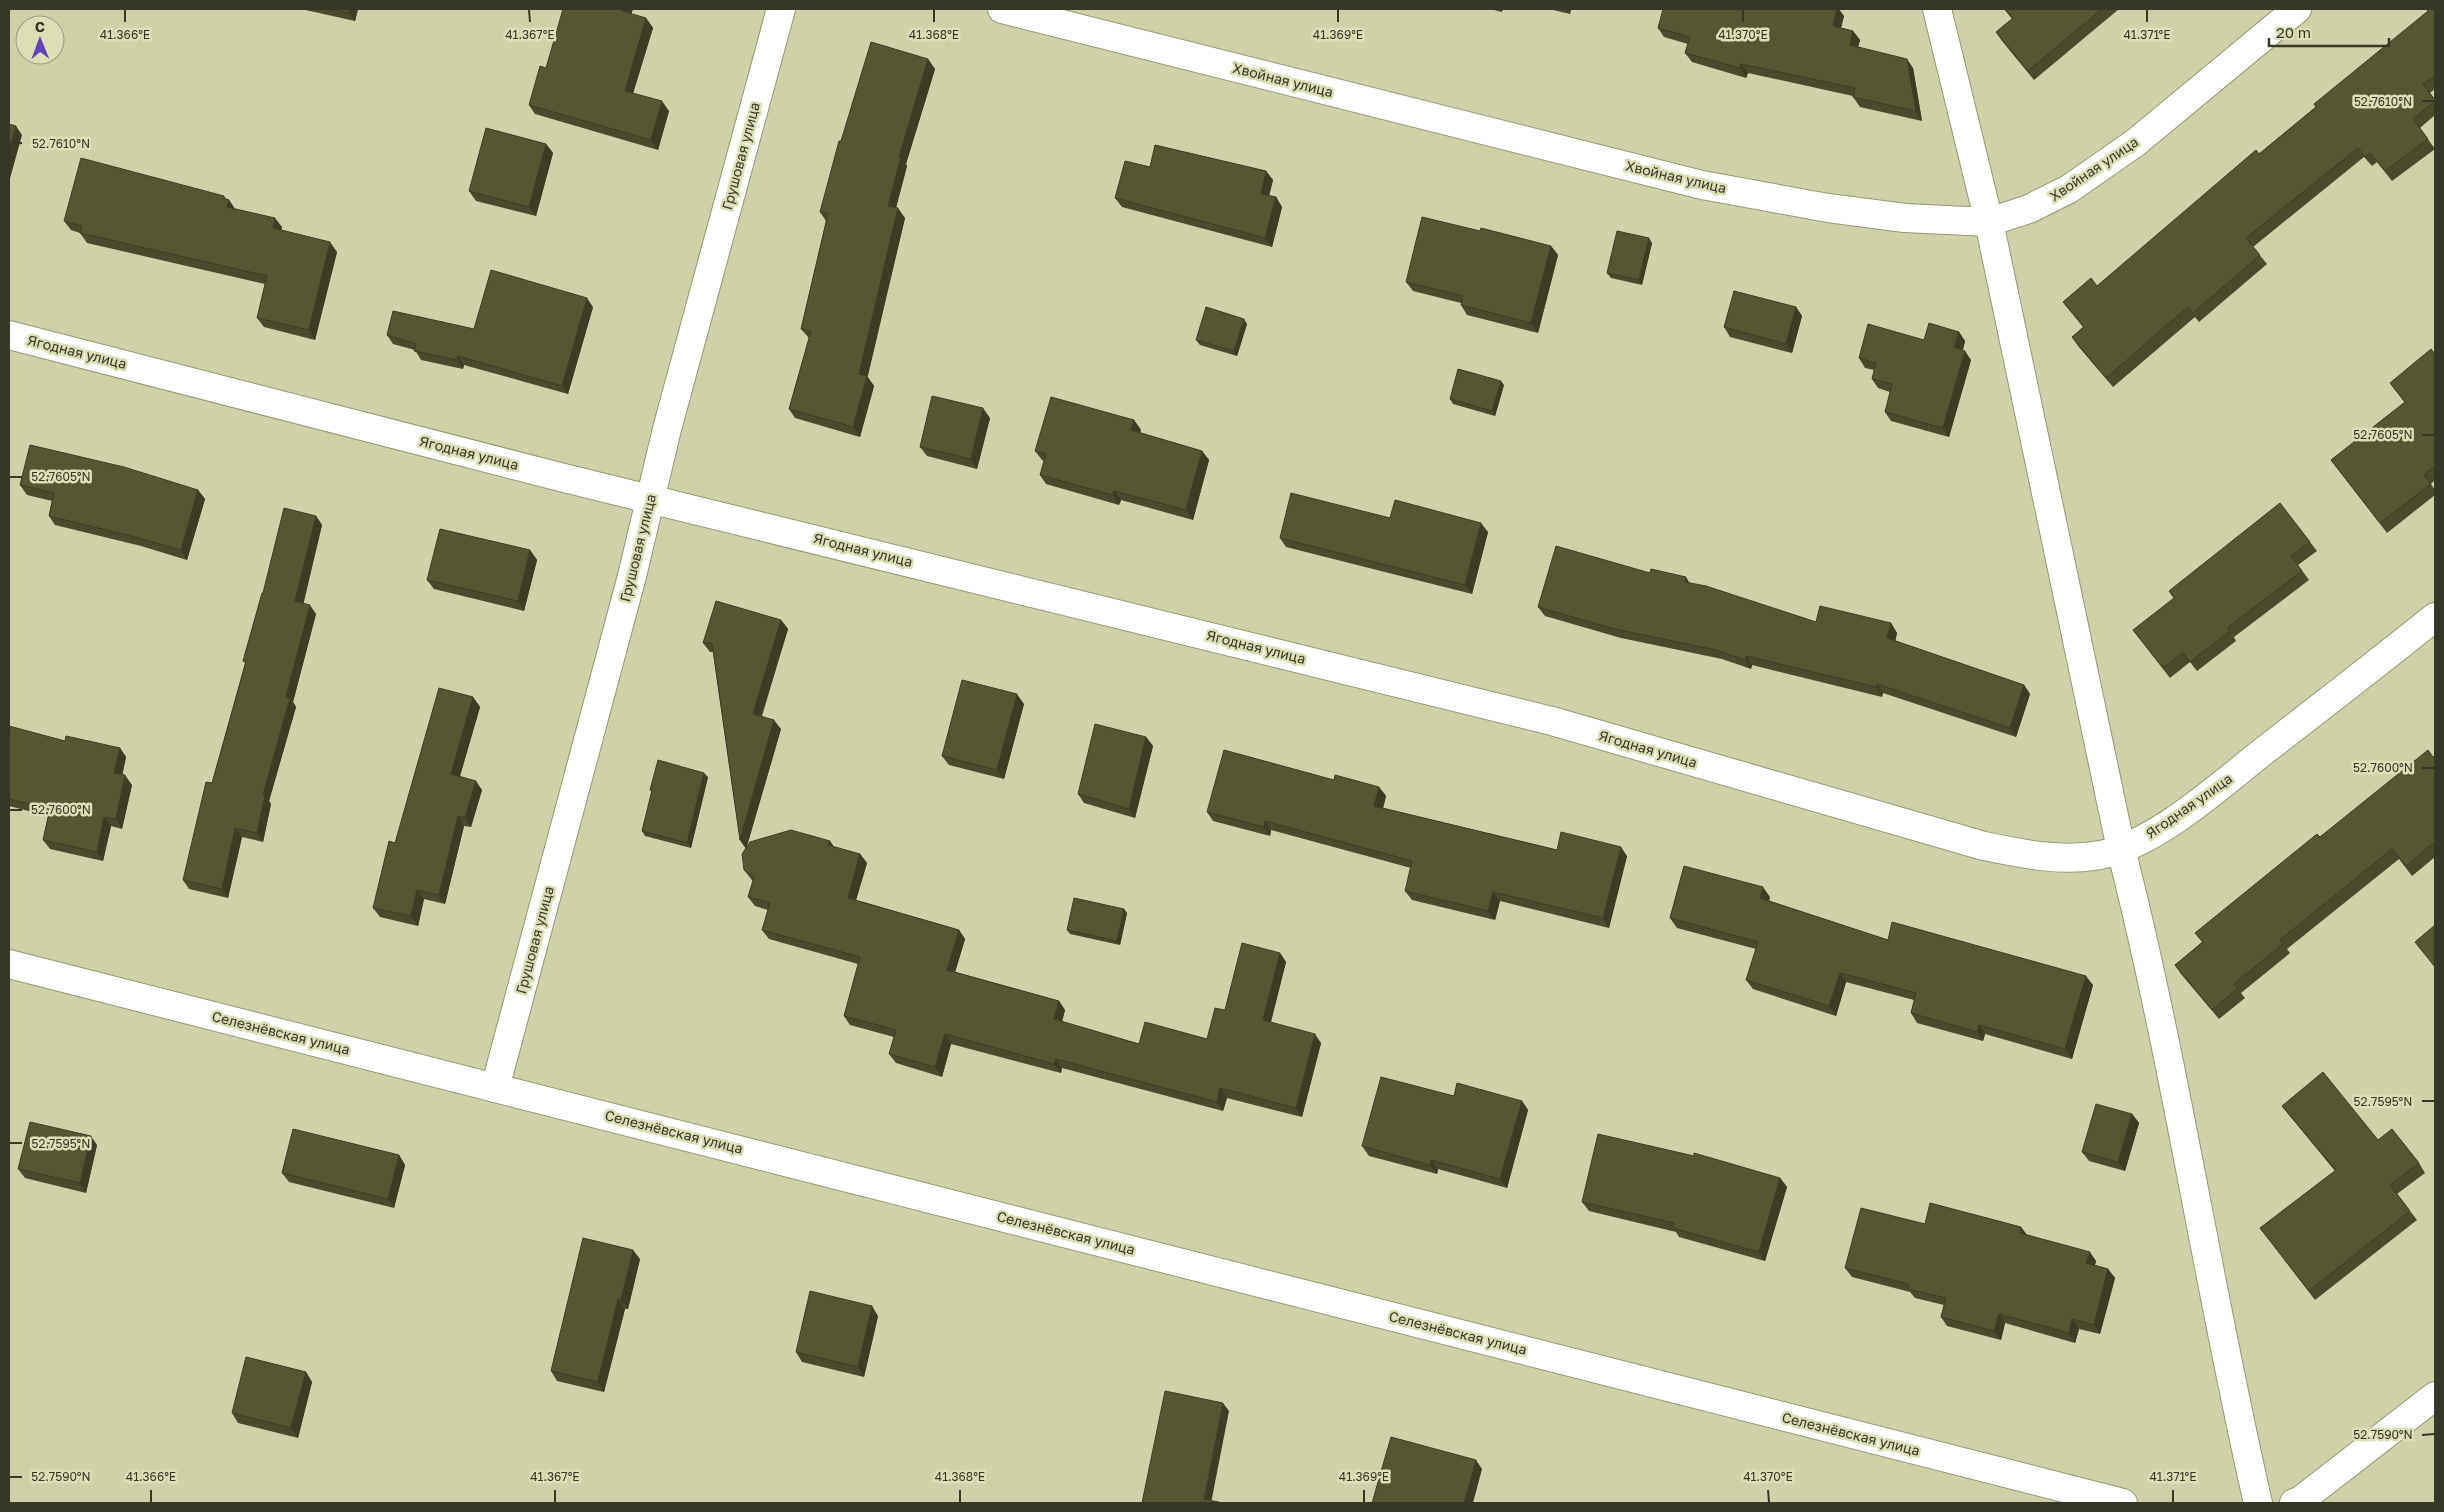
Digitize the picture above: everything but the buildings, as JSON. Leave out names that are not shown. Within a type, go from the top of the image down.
[{"type":"street","name":"Грушовая улица","points":[[495,1088],[781,9]]},
{"type":"street","name":"Хвойная улица","points":[[1002,9],[1702,185],[1828,208],[1905,218],[1989,222],[2029,209],[2069,189],[2135,143],[2297,9]]},
{"type":"street","points":[[1937,9],[1989,222],[2121,849],[2142,933],[2236,1407],[2258,1503]]},
{"type":"street","name":"Ягодная улица","points":[[9,335],[651,498],[1552,721],[1984,846],[2032,856],[2066,858],[2100,855],[2143,840],[2192,807],[2435,617]]},
{"type":"street","name":"Селезнёвская улица","points":[[9,964],[2123,1503]]},
{"type":"street","points":[[2294,1503],[2301,1500],[2435,1396]]}]
